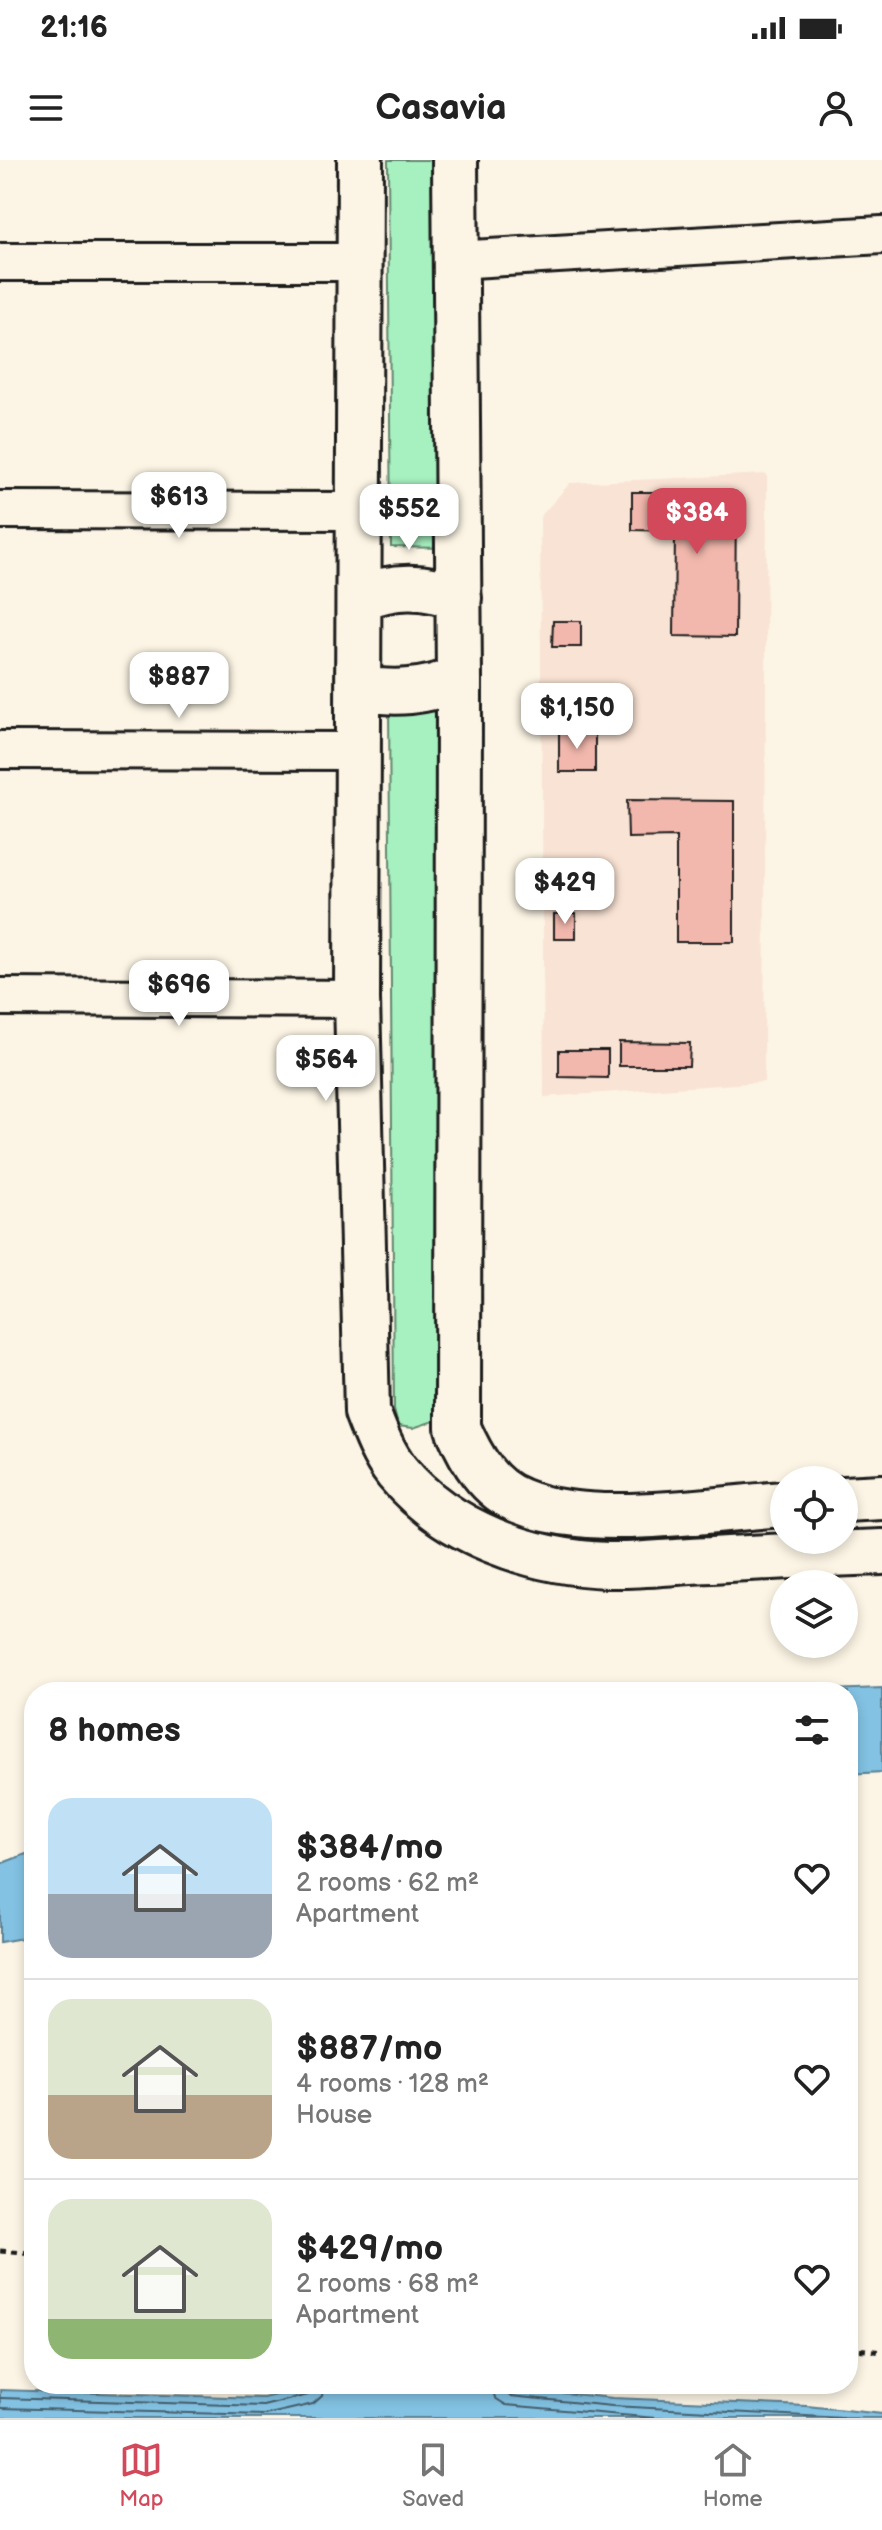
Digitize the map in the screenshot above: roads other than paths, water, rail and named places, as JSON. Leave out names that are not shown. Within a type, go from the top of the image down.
[{"type":"main road","points":[[360,160],[357,999],[367,1412],[380,1445],[397,1471],[423,1498],[458,1524],[515,1549],[557,1560],[609,1565],[882,1552]]},
{"type":"main road","points":[[455,160],[459,598],[458,1428],[483,1474],[518,1501],[562,1512],[598,1517],[770,1505]]},
{"type":"main road","points":[[360,598],[409,586],[435,589],[459,598]]},
{"type":"main road","points":[[359,688],[400,693],[420,691],[459,679]]},
{"type":"main road","points":[[458,1524],[483,1474]]},
{"type":"main road","points":[[858,1498],[882,1497]]},
{"type":"street","points":[[454,260],[882,235]]},
{"type":"street","points":[[0,262],[360,262]]},
{"type":"street","points":[[0,510],[359,511]]},
{"type":"street","points":[[0,750],[358,751]]},
{"type":"street","points":[[0,997],[357,999]]},
{"type":"water","points":[[882,1688],[882,1772],[858,1773],[858,1689]]},
{"type":"water","points":[[24,1855],[24,1938],[0,1942],[0,1864]]},
{"type":"water","points":[[0,2390],[24,2391],[24,2394],[263,2398],[280,2394],[572,2394],[807,2406],[882,2414],[882,2418],[0,2418]]}]
